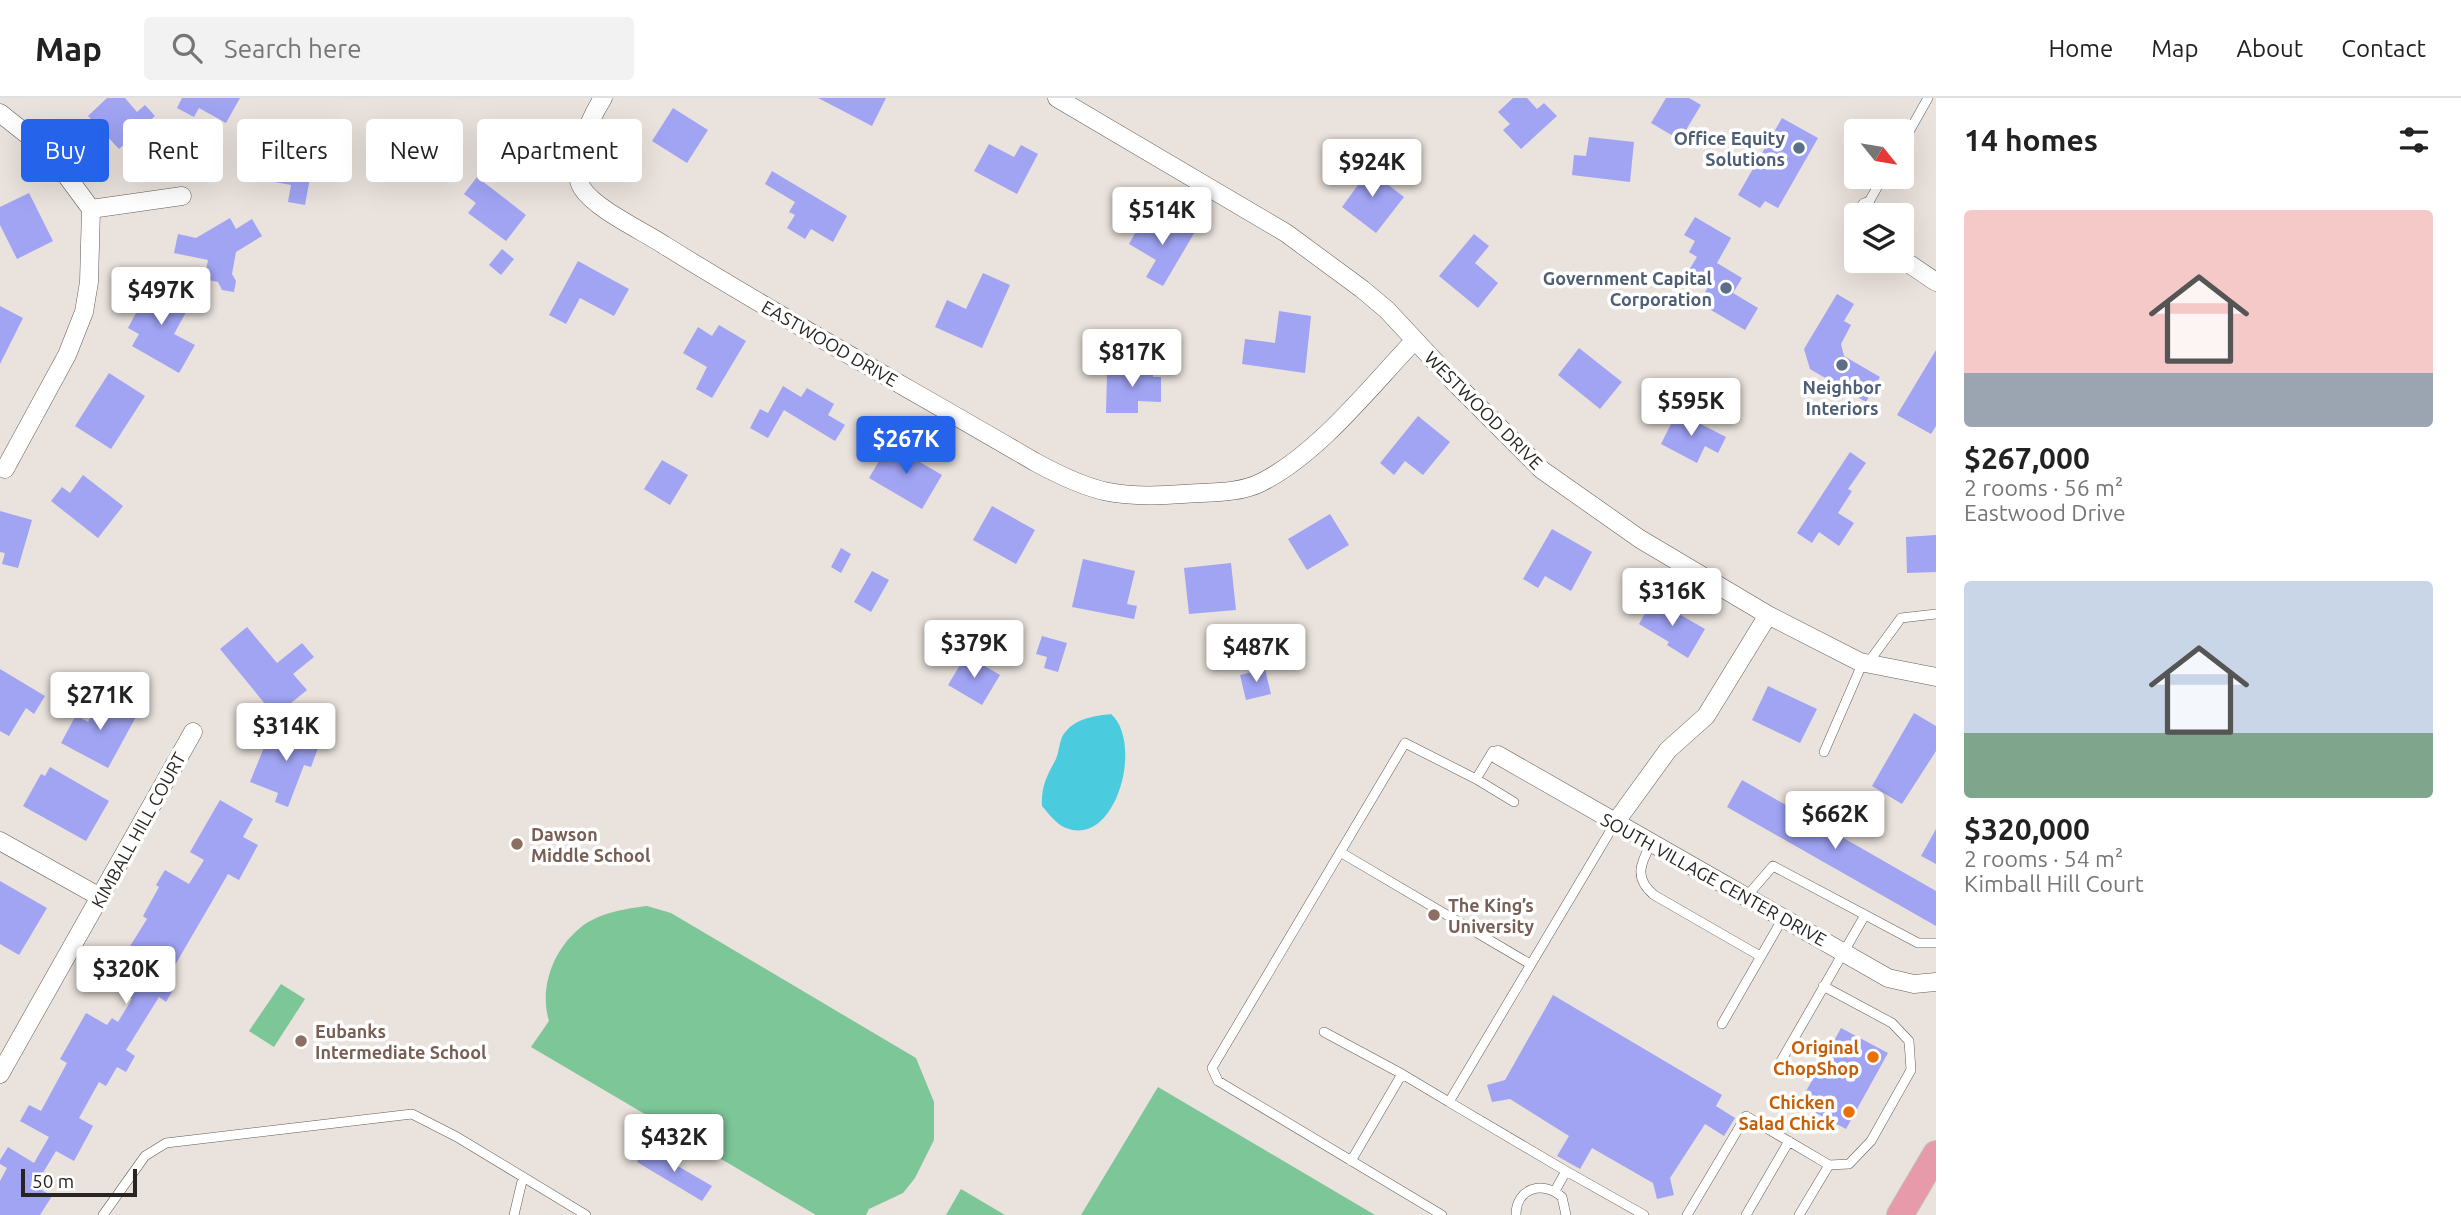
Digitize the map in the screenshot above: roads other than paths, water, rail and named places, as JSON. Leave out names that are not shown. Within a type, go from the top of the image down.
[{"type":"main road","points":[[1900,1215],[1936,1154]]},
{"type":"street","name":"EASTWOOD DRIVE","points":[[603,98],[583,142],[579,166],[580,183],[597,203],[695,264],[1035,462],[1077,484],[1104,493],[1141,498],[1236,491],[1261,483],[1286,467],[1327,431],[1415,340]]},
{"type":"street","name":"WESTWOOD DRIVE","points":[[1057,98],[1286,233],[1362,289],[1542,470],[1640,539],[1768,615],[1865,663],[1936,677]]},
{"type":"street","points":[[0,113],[49,152],[91,209],[89,282],[84,312],[67,355],[5,469]]},
{"type":"street","points":[[91,209],[182,196]]},
{"type":"street","points":[[1914,268],[1936,282]]},
{"type":"street","points":[[1615,823],[1668,750],[1706,716],[1768,615]]},
{"type":"street","name":"KIMBALL HILL COURT","points":[[0,1074],[193,732]]},
{"type":"street","name":"SOUTH VILLAGE CENTER DRIVE","points":[[1498,755],[1651,844],[1784,916],[1888,978],[1914,985],[1936,982]]},
{"type":"street","points":[[0,841],[100,897]]},
{"type":"lane","points":[[1914,123],[1928,98]]},
{"type":"lane","points":[[1824,752],[1865,663],[1901,618],[1936,614]]},
{"type":"lane","points":[[1442,1215],[1218,1081],[1212,1068],[1405,743],[1476,779],[1514,802]]},
{"type":"lane","points":[[1476,779],[1493,751],[1498,755]]},
{"type":"lane","points":[[1449,1102],[1615,823]]},
{"type":"lane","points":[[1651,844],[1639,867],[1642,885],[1654,895],[1760,956]]},
{"type":"lane","points":[[1340,852],[1530,964]]},
{"type":"lane","points":[[1747,896],[1773,866],[1918,943],[1936,943]]},
{"type":"lane","points":[[1777,1068],[1865,915]]},
{"type":"lane","points":[[1722,1024],[1784,916]]},
{"type":"lane","points":[[1687,1215],[1746,1116],[1829,1165],[1849,1164],[1871,1141],[1911,1070],[1909,1041],[1892,1023],[1823,986]]},
{"type":"lane","points":[[1324,1032],[1402,1074],[1644,1215]]},
{"type":"lane","points":[[1351,1161],[1402,1074]]},
{"type":"lane","points":[[103,1215],[145,1156],[166,1143],[412,1114],[586,1215]]},
{"type":"lane","points":[[1746,1215],[1790,1141]]},
{"type":"lane","points":[[1799,1215],[1829,1165]]},
{"type":"lane","points":[[1555,1191],[1566,1171]]},
{"type":"lane","points":[[523,1177],[514,1212],[524,1215]]},
{"type":"lane","points":[[1516,1215],[1519,1200],[1531,1189],[1539,1187],[1555,1191],[1565,1204],[1566,1215]]},
{"type":"water","points":[[1111,714],[1121,728],[1125,747],[1120,789],[1111,808],[1099,823],[1084,830],[1066,828],[1056,822],[1042,806],[1047,776],[1057,756],[1062,737],[1077,722]]},
{"type":"place","name":"Office Equity Solutions","points":[[1799,148]]},
{"type":"place","name":"Government Capital Corporation","points":[[1726,288]]},
{"type":"place","name":"Neighbor Interiors","points":[[1842,365]]},
{"type":"place","name":"Dawson Middle School","points":[[517,844]]},
{"type":"place","name":"The King’s University","points":[[1434,915]]},
{"type":"place","name":"Eubanks Intermediate School","points":[[301,1041]]},
{"type":"place","name":"Original ChopShop","points":[[1873,1057]]},
{"type":"place","name":"Chicken Salad Chick","points":[[1849,1112]]}]
